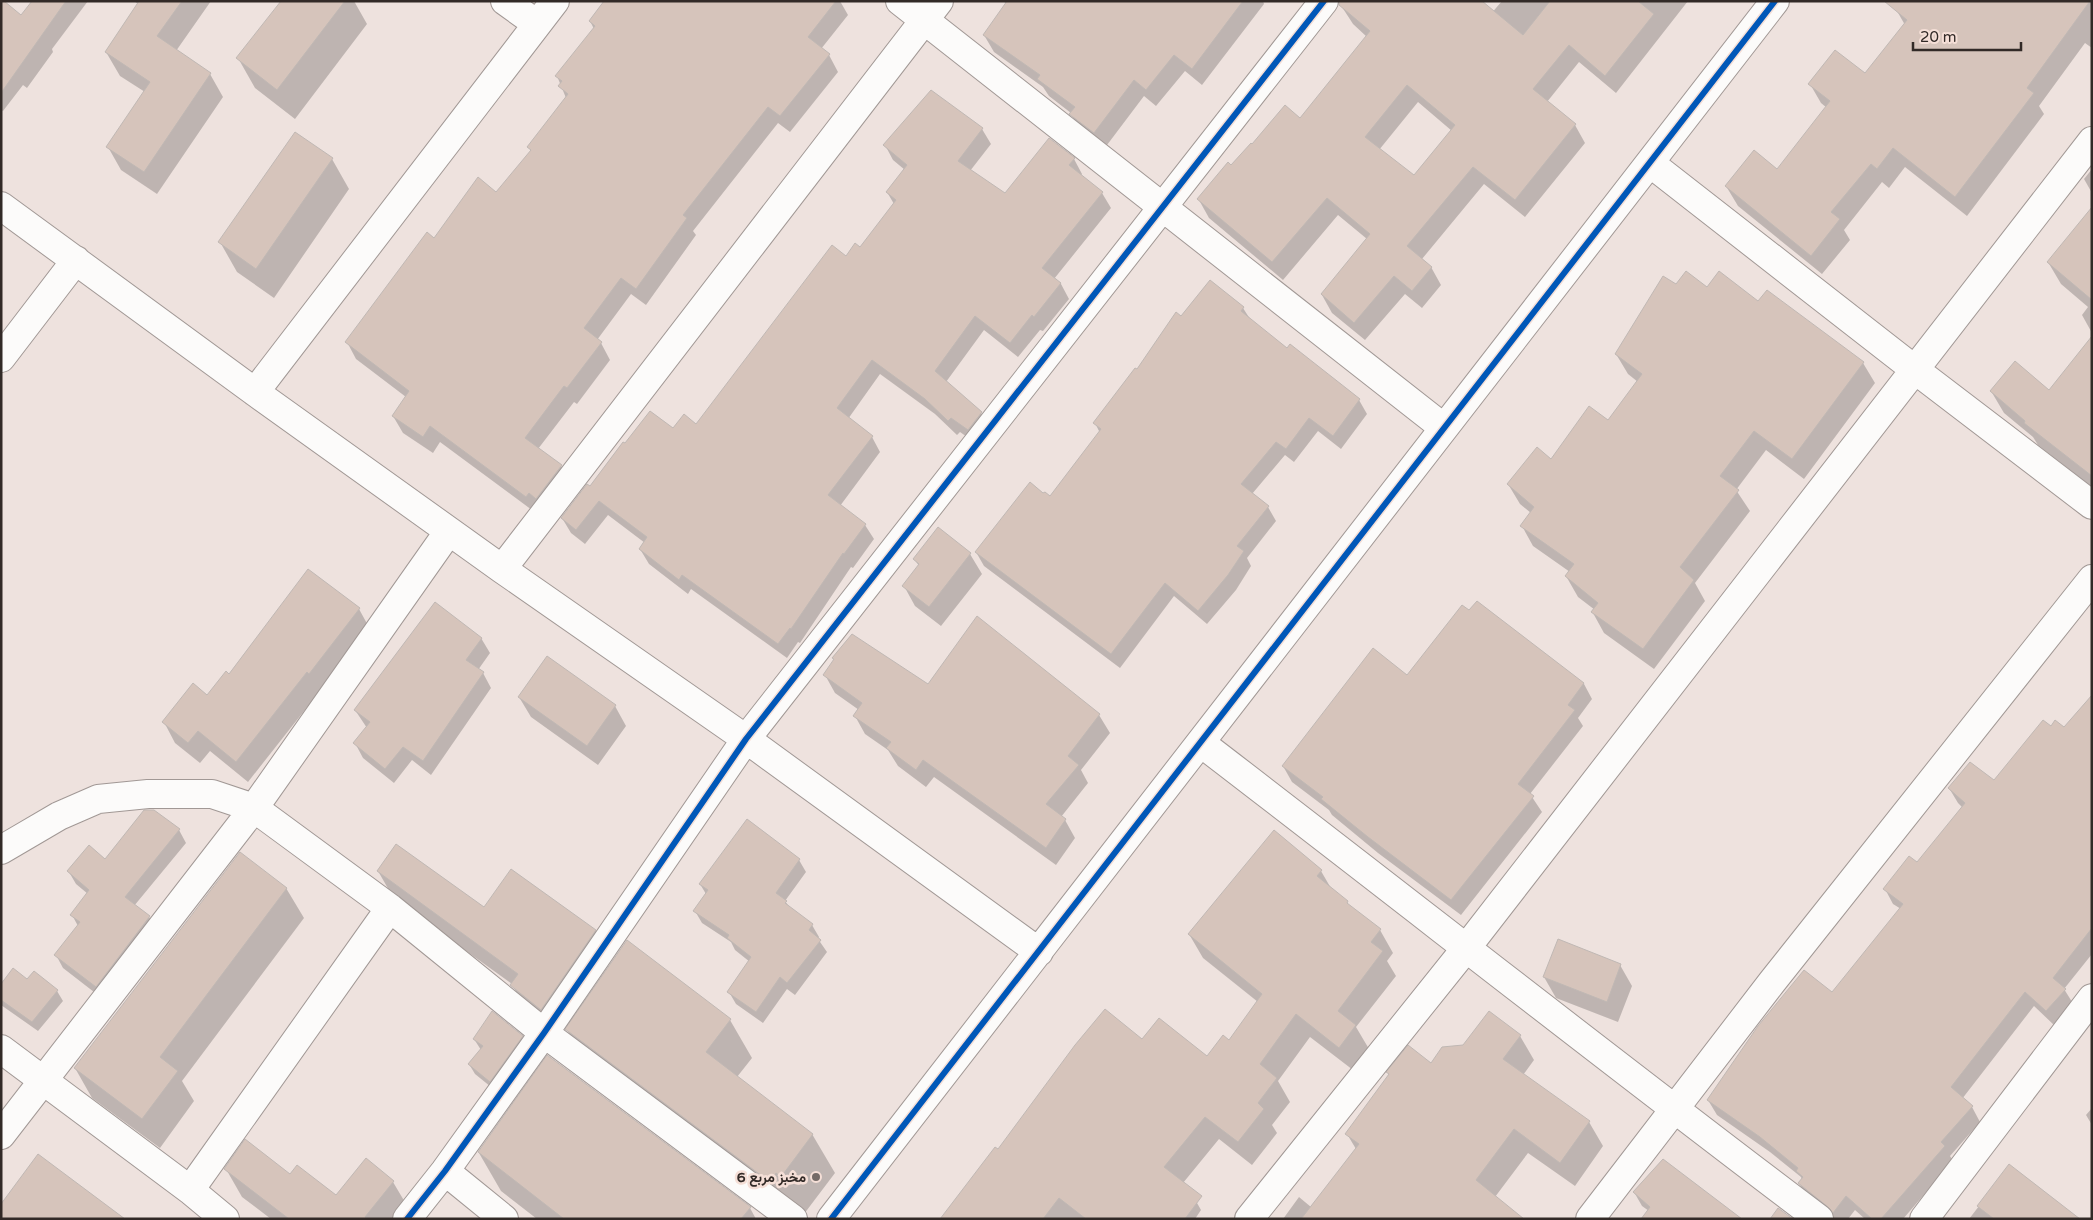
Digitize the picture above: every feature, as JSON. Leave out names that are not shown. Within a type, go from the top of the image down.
[{"type":"street","points":[[505,1],[538,24]]},
{"type":"street","points":[[255,392],[555,1]]},
{"type":"street","points":[[900,1],[932,11],[1163,207],[1444,428]]},
{"type":"street","points":[[407,1219],[445,1171],[544,1034],[746,739],[1324,1]]},
{"type":"street","points":[[832,1219],[1775,1]]},
{"type":"street","points":[[502,568],[932,11]]},
{"type":"street","points":[[1249,1219],[1467,947],[2092,141]]},
{"type":"street","points":[[1650,163],[2092,505]]},
{"type":"street","points":[[1,206],[255,392],[449,531],[746,739],[1039,952]]},
{"type":"street","points":[[1,358],[76,260]]},
{"type":"street","points":[[1,1135],[254,808],[449,531]]},
{"type":"street","points":[[1590,1219],[1772,982],[2092,579]]},
{"type":"street","points":[[1201,743],[1467,947],[1675,1110],[1819,1219]]},
{"type":"street","points":[[1,850],[59,816],[98,799],[148,794],[212,794],[254,808],[390,908],[544,1034],[793,1219]]},
{"type":"street","points":[[190,1190],[390,908]]},
{"type":"street","points":[[1924,1219],[2092,998]]},
{"type":"street","points":[[1,1049],[190,1190],[225,1219]]},
{"type":"street","points":[[445,1171],[504,1219]]},
{"type":"building","points":[[1,1],[4,1],[21,15],[32,1],[66,1],[1,93]]},
{"type":"building","points":[[139,1],[182,1],[157,36],[211,73],[144,172],[106,147],[150,82],[105,52]]},
{"type":"building","points":[[281,1],[345,1],[277,90],[236,58]]},
{"type":"building","points":[[604,1],[836,1],[808,37],[830,54],[780,116],[768,107],[683,215],[687,218],[636,289],[621,278],[584,328],[602,342],[567,388],[564,386],[525,438],[562,465],[536,499],[529,493],[526,497],[430,426],[423,437],[392,416],[409,391],[345,342],[427,232],[434,238],[478,177],[496,192],[531,150],[527,147],[568,94],[558,86],[562,81],[555,76],[595,26],[589,21]]},
{"type":"building","points":[[1007,1],[1243,1],[1192,69],[1174,55],[1146,90],[1134,80],[1094,133],[1069,114],[1075,107],[1037,79],[1040,75],[983,35]]},
{"type":"building","points":[[1339,1],[1482,1],[1523,35],[1550,1],[1638,1],[1654,14],[1605,76],[1569,45],[1533,89],[1576,124],[1515,200],[1473,167],[1407,246],[1432,267],[1412,291],[1394,276],[1354,323],[1321,294],[1370,234],[1327,198],[1272,262],[1197,199],[1228,162],[1231,165],[1252,144],[1285,105],[1300,118],[1370,31],[1339,5]],"holes":[[[1407,85],[1455,125],[1414,175],[1365,137]]]},
{"type":"building","points":[[1884,1],[2090,1],[2027,88],[2034,93],[1955,197],[1893,148],[1877,169],[1871,164],[1831,212],[1840,219],[1811,256],[1725,186],[1754,150],[1777,169],[1830,101],[1808,84],[1835,50],[1865,73],[1907,20]]},
{"type":"building","points":[[931,90],[983,128],[958,161],[1005,193],[1049,138],[1075,158],[1069,165],[1103,192],[1042,268],[1061,283],[1010,343],[975,316],[935,371],[982,412],[968,430],[951,418],[948,421],[925,399],[872,360],[837,408],[873,436],[828,495],[866,524],[843,553],[791,629],[778,644],[682,575],[679,580],[639,549],[647,537],[599,501],[576,530],[561,518],[587,484],[590,486],[623,442],[625,443],[650,411],[673,428],[684,414],[696,424],[832,245],[846,256],[855,243],[860,247],[896,200],[886,192],[907,165],[883,145]]},
{"type":"building","points":[[295,132],[333,158],[256,269],[218,242]]},
{"type":"building","points":[[2092,207],[2092,300],[2047,262]]},
{"type":"building","points":[[1686,271],[1707,287],[1719,271],[1758,301],[1767,290],[1864,362],[1792,459],[1754,431],[1720,476],[1739,490],[1680,567],[1694,580],[1643,649],[1591,612],[1598,603],[1565,576],[1574,564],[1520,526],[1534,507],[1507,484],[1537,447],[1551,459],[1589,406],[1608,420],[1642,374],[1615,354],[1663,276],[1676,284]]},
{"type":"building","points":[[1210,280],[1244,307],[1241,311],[1287,348],[1290,344],[1360,399],[1333,436],[1309,418],[1286,449],[1276,442],[1241,484],[1269,506],[1237,546],[1244,551],[1228,575],[1198,611],[1165,583],[1111,654],[975,552],[1030,482],[1043,493],[1045,492],[1050,496],[1101,429],[1093,423],[1135,368],[1137,369],[1176,312],[1181,316]]},
{"type":"building","points":[[2092,336],[2092,476],[2024,423],[2025,421],[1990,391],[2015,361],[2049,390]]},
{"type":"building","points":[[938,527],[971,553],[929,607],[902,586],[919,564],[913,559]]},
{"type":"building","points":[[308,569],[360,608],[309,674],[307,672],[236,762],[198,731],[188,743],[162,722],[193,683],[207,695],[226,671],[229,674]]},
{"type":"building","points":[[1477,601],[1584,683],[1568,705],[1575,710],[1518,784],[1534,796],[1451,900],[1368,837],[1321,799],[1323,797],[1282,766],[1373,648],[1407,675],[1462,605],[1469,610]]},
{"type":"building","points":[[435,602],[482,638],[466,660],[484,672],[423,761],[403,747],[385,769],[353,743],[370,722],[354,710]]},
{"type":"building","points":[[977,616],[1100,714],[1068,756],[1079,765],[1046,804],[1066,819],[1046,848],[923,760],[916,770],[886,748],[891,742],[853,716],[862,703],[823,675],[834,659],[832,658],[852,634],[928,684]]},
{"type":"building","points":[[547,656],[616,705],[587,746],[518,697]]},
{"type":"building","points":[[2092,695],[2092,928],[2053,978],[2066,989],[2046,1011],[2025,992],[1951,1087],[1973,1106],[1941,1142],[1945,1146],[1881,1219],[1872,1219],[1846,1196],[1833,1213],[1798,1183],[1803,1177],[1796,1171],[1798,1168],[1760,1137],[1707,1100],[1758,1026],[1804,970],[1832,992],[1903,904],[1883,889],[1909,856],[1917,862],[1965,803],[1948,788],[1970,762],[1994,780],[2043,720],[2051,726],[2055,720],[2064,727]]},
{"type":"building","points":[[144,810],[154,810],[180,829],[125,897],[150,916],[96,987],[54,955],[80,922],[70,915],[89,890],[67,871],[89,845],[105,859]]},
{"type":"building","points":[[747,819],[800,859],[776,893],[787,901],[785,903],[813,924],[809,930],[821,940],[787,983],[780,977],[756,1012],[727,992],[751,957],[727,938],[729,935],[693,911],[708,890],[699,884]]},
{"type":"building","points":[[1274,830],[1322,870],[1317,876],[1348,901],[1347,903],[1381,929],[1371,942],[1383,951],[1338,1011],[1356,1025],[1339,1048],[1296,1014],[1260,1064],[1277,1078],[1258,1103],[1264,1109],[1238,1142],[1205,1117],[1164,1167],[1202,1196],[1185,1219],[1086,1219],[1059,1198],[1043,1219],[940,1219],[995,1147],[998,1149],[1075,1045],[1105,1009],[1142,1039],[1159,1018],[1207,1056],[1223,1035],[1229,1040],[1262,994],[1188,934]]},
{"type":"building","points":[[396,844],[484,907],[511,869],[596,930],[541,1010],[510,985],[518,974],[377,871]]},
{"type":"building","points":[[240,852],[287,888],[160,1057],[178,1071],[142,1119],[74,1068]]},
{"type":"building","points":[[1558,939],[1621,964],[1607,1002],[1543,977]]},
{"type":"building","points":[[627,940],[731,1019],[706,1052],[813,1134],[781,1177],[776,1173],[770,1182],[565,1029]]},
{"type":"building","points":[[13,968],[27,979],[34,971],[58,990],[32,1022],[1,1000],[1,984]]},
{"type":"building","points":[[492,1011],[523,1036],[490,1082],[468,1064],[483,1046],[473,1039]]},
{"type":"building","points":[[1489,1011],[1521,1035],[1503,1059],[1590,1121],[1560,1163],[1514,1129],[1476,1180],[1524,1219],[1301,1219],[1359,1144],[1345,1134],[1389,1074],[1386,1072],[1408,1045],[1431,1063],[1442,1047],[1463,1045]]},
{"type":"building","points":[[547,1055],[751,1207],[741,1219],[564,1219],[478,1152]]},
{"type":"building","points":[[245,1139],[290,1174],[297,1165],[336,1195],[366,1158],[394,1181],[365,1217],[368,1219],[289,1219],[224,1169]]},
{"type":"building","points":[[38,1154],[125,1219],[1,1219],[1,1204]]},
{"type":"building","points":[[1663,1159],[1742,1219],[1641,1219],[1650,1207],[1633,1192]]},
{"type":"building","points":[[2009,1164],[2080,1219],[1994,1219],[1977,1206]]},
{"type":"building","points":[[1778,1208],[1793,1219],[1770,1219]]},
{"type":"cycle path","points":[[407,1219],[445,1171],[544,1033],[746,739],[1324,1]]},
{"type":"cycle path","points":[[831,1219],[1775,1]]},
{"type":"place","name":"مخبز مربع 6","points":[[816,1177]]}]
